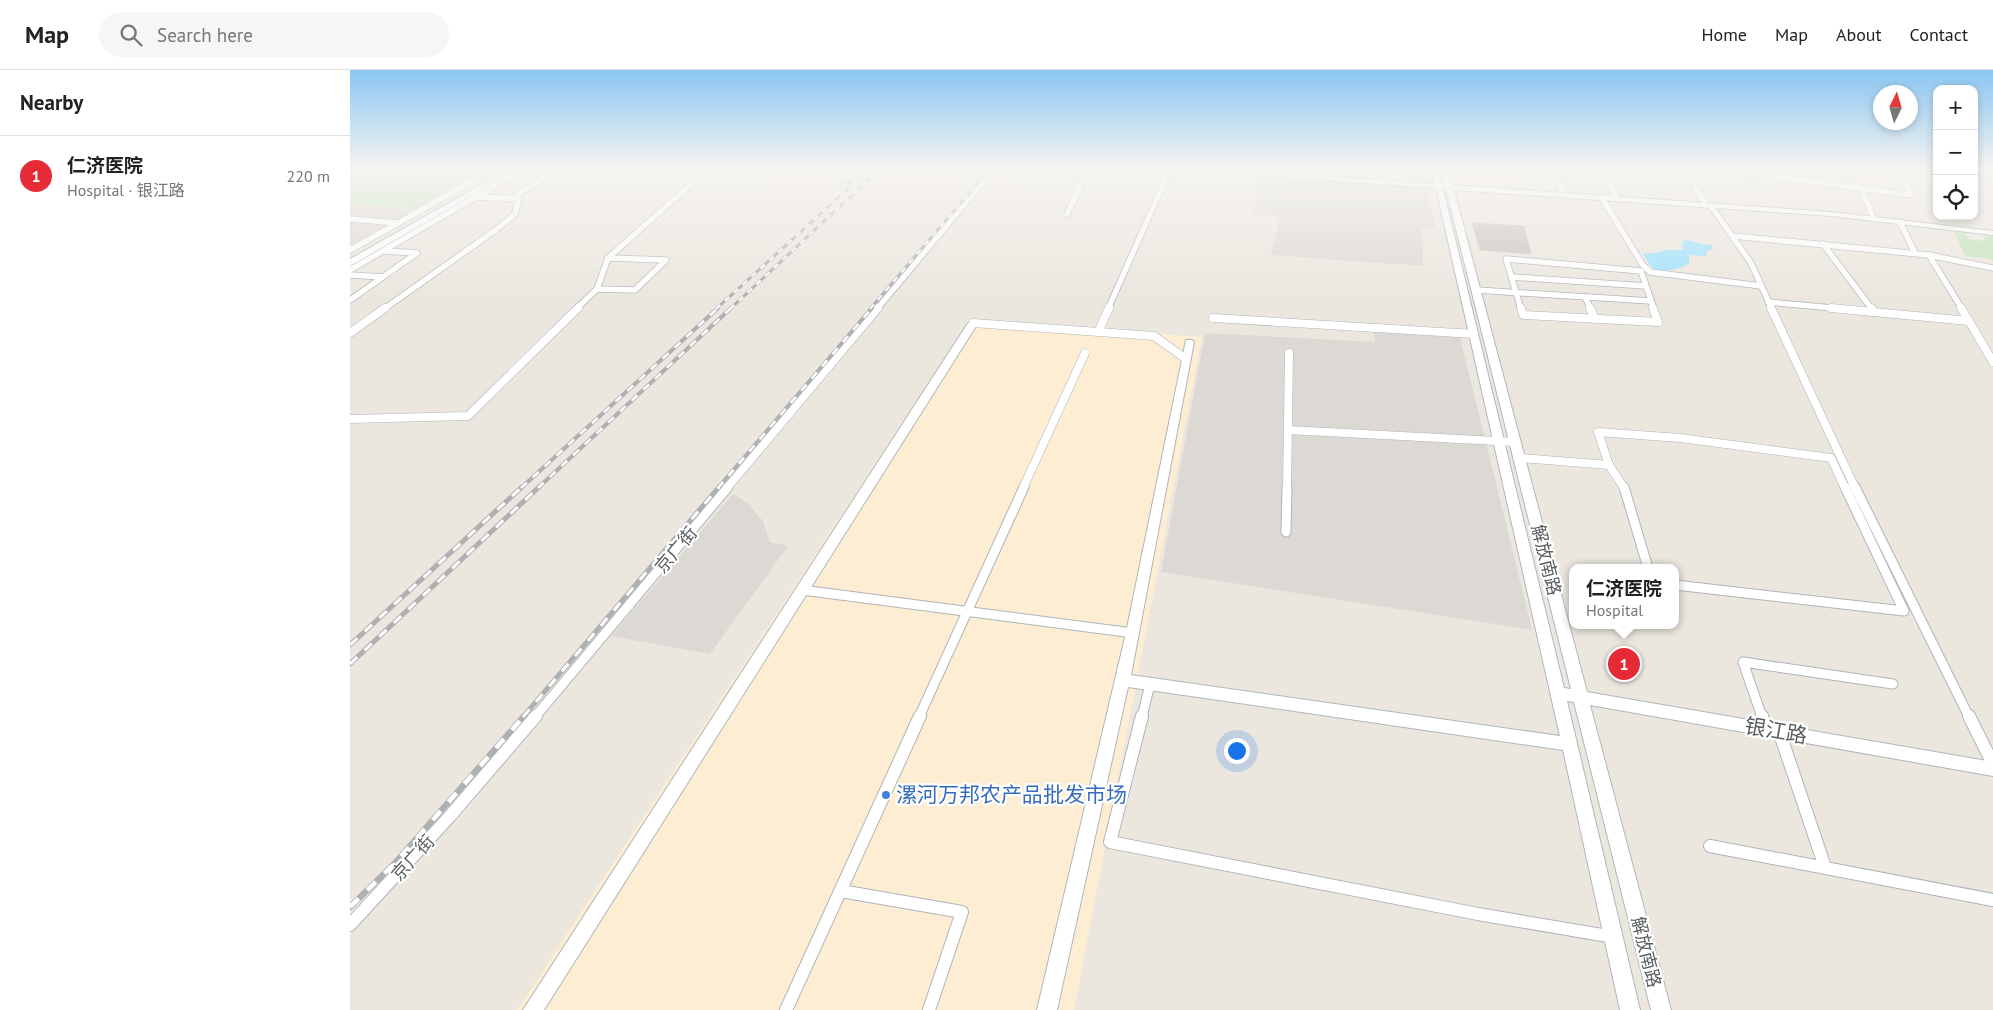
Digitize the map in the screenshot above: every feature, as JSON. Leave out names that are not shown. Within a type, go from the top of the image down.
[{"type":"street","points":[[350,255],[420,213]]},
{"type":"street","points":[[350,250],[422,213]]},
{"type":"street","points":[[350,263],[437,213]]},
{"type":"street","points":[[350,270],[448,213]]},
{"type":"street","points":[[350,333],[497,229],[515,213]]},
{"type":"street","points":[[350,419],[468,416],[597,289],[608,258],[659,213]]},
{"type":"street","name":"京广街","points":[[350,925],[444,824],[569,678],[957,213]]},
{"type":"street","points":[[1098,332],[1151,213]]},
{"type":"street","name":"解放南路","points":[[1449,213],[1474,334],[1630,1010]]},
{"type":"street","name":"解放南路","points":[[1452,213],[1476,290],[1516,442],[1661,1010]]},
{"type":"street","points":[[1611,213],[1642,264],[1650,272],[1761,286]]},
{"type":"street","points":[[1714,213],[1752,263],[1768,302],[1888,557],[1993,764]]},
{"type":"street","points":[[1796,213],[1874,219],[1993,233]]},
{"type":"street","points":[[1871,213],[1874,219]]},
{"type":"street","points":[[350,219],[426,226]]},
{"type":"street","points":[[1900,222],[1916,253]]},
{"type":"street","points":[[1733,236],[1916,253],[1993,268]]},
{"type":"street","points":[[1823,244],[1874,312]]},
{"type":"street","points":[[350,300],[418,253],[383,251]]},
{"type":"street","points":[[1929,255],[1993,362]]},
{"type":"street","points":[[597,289],[636,290],[666,260],[608,258]]},
{"type":"street","points":[[1506,259],[1641,271],[1646,286],[1658,322],[1523,315],[1506,259]]},
{"type":"street","points":[[350,275],[383,277]]},
{"type":"street","points":[[1512,277],[1646,286]]},
{"type":"street","points":[[1559,280],[1564,296]]},
{"type":"street","points":[[1603,283],[1609,298]]},
{"type":"street","points":[[1476,290],[1651,301]]},
{"type":"street","points":[[1585,297],[1595,319]]},
{"type":"street","points":[[1768,302],[1969,321]]},
{"type":"street","points":[[1214,318],[1474,334]]},
{"type":"street","points":[[533,1010],[973,323],[1154,336],[1186,359]]},
{"type":"street","points":[[1047,1010],[1133,633],[1189,342]]},
{"type":"street","points":[[786,1010],[1085,353]]},
{"type":"street","points":[[1286,532],[1289,353]]},
{"type":"street","points":[[1288,430],[1516,442]]},
{"type":"street","points":[[1647,564],[1626,492],[1609,465],[1598,432],[1680,438],[1831,458],[1904,611],[1679,585]]},
{"type":"street","points":[[1520,458],[1609,465]]},
{"type":"street","points":[[802,590],[1133,633]]},
{"type":"street","points":[[1826,867],[1773,730],[1743,662],[1893,684]]},
{"type":"street","points":[[1123,680],[1570,744]]},
{"type":"street","points":[[1150,684],[1110,842],[1478,914],[1614,937]]},
{"type":"street","name":"银江路","points":[[1558,693],[1993,769]]},
{"type":"street","points":[[1710,846],[1993,900]]},
{"type":"street","points":[[841,891],[962,912],[928,1010]]},
{"type":"shaded area","points":[[350,213],[409,213],[350,245]]},
{"type":"shaded area","points":[[1432,213],[1435,228],[1422,228],[1423,266],[1271,255],[1280,216],[1253,214]]},
{"type":"shaded area","name":"漯河万邦农产品批发市场","points":[[969,320],[1202,337],[1074,1010],[517,1010]]},
{"type":"shaded area","points":[[1374,332],[1460,337],[1532,630],[1161,572],[1205,333],[1375,342]]},
{"type":"shaded area","points":[[733,494],[747,503],[763,521],[770,542],[788,546],[710,654],[611,636]]},
{"type":"green space","points":[[1954,231],[1965,233],[1969,239],[1985,241],[1984,237],[1987,237],[1985,235],[1993,236],[1993,262],[1991,259],[1965,256]]},
{"type":"water","points":[[1684,239],[1712,245],[1714,249],[1708,250],[1706,256],[1689,255],[1689,263],[1677,269],[1667,271],[1653,268],[1643,254],[1662,252],[1664,250],[1682,250]]},
{"type":"building","points":[[1472,223],[1524,226],[1531,254],[1480,250]]},
{"type":"railway","points":[[716,309],[822,213]]},
{"type":"railway","points":[[730,309],[833,213]]},
{"type":"railway","points":[[870,309],[952,213]]},
{"type":"railway","points":[[521,488],[718,308]]},
{"type":"railway","points":[[538,488],[731,308]]},
{"type":"railway","points":[[718,488],[872,308]]},
{"type":"railway","points":[[350,645],[522,487]]},
{"type":"railway","points":[[350,664],[539,487]]},
{"type":"railway","points":[[523,717],[719,487]]},
{"type":"railway","points":[[350,907],[395,863],[524,716]]},
{"type":"place","name":"仁济医院","points":[[1624,664]]},
{"type":"place","name":"漯河万邦农产品批发市场","points":[[886,795]]}]
